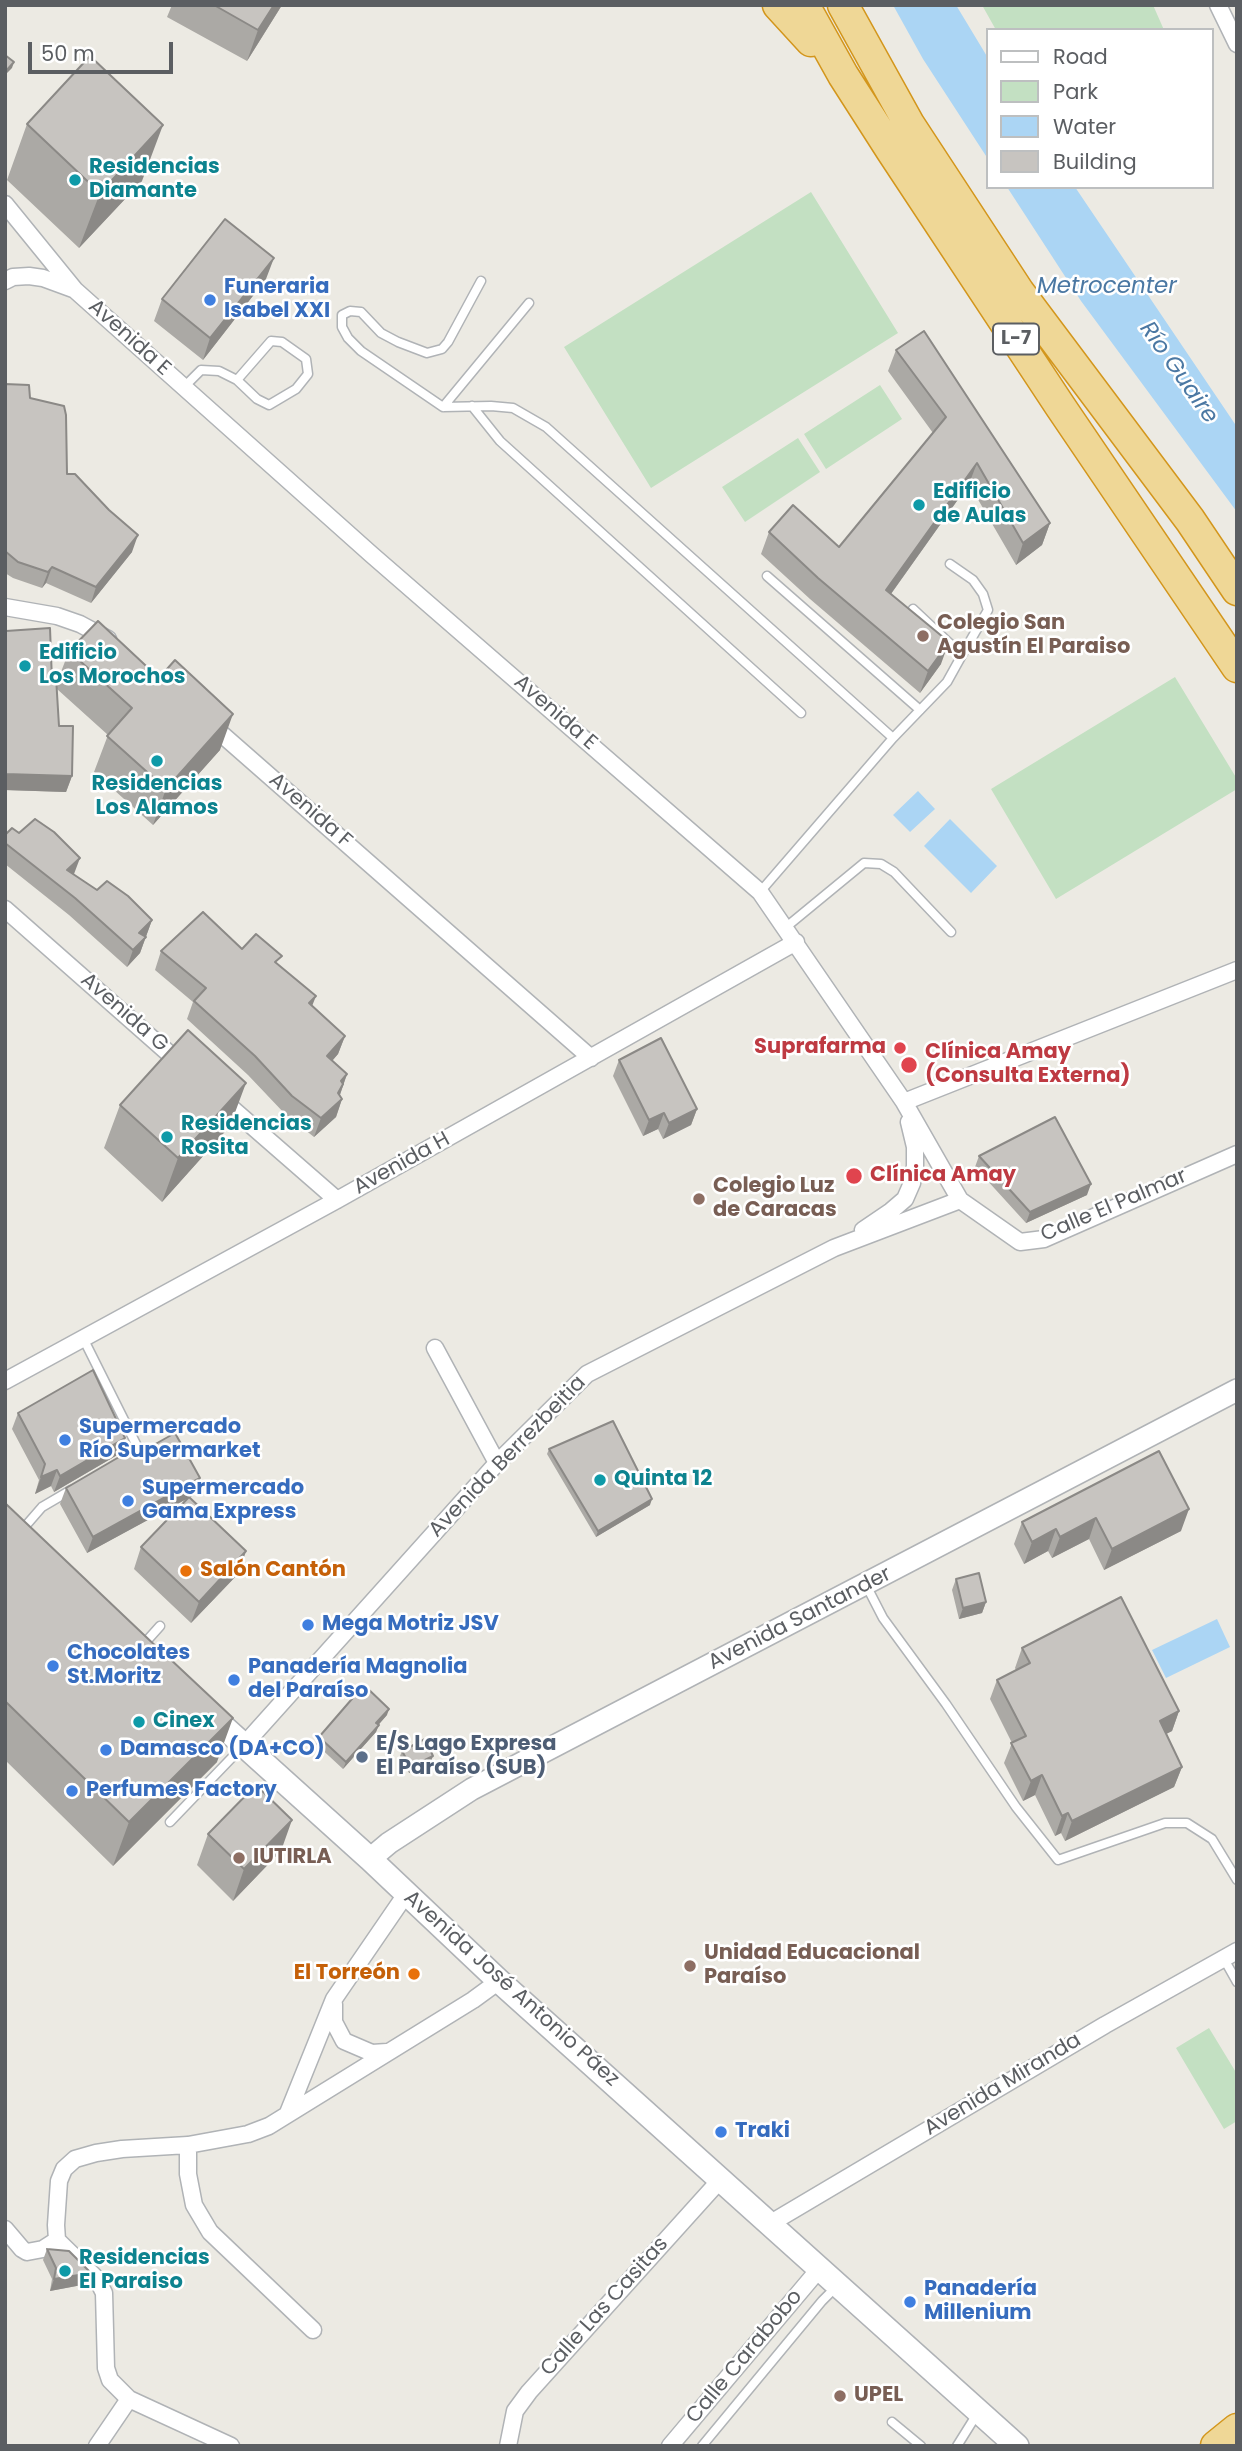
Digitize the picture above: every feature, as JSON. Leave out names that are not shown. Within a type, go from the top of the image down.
[{"type":"highway","points":[[778,5],[843,75]]},
{"type":"highway","name":"L-7","points":[[804,5],[843,75],[1060,406],[1237,667]]},
{"type":"highway","name":"L-7","points":[[843,5],[909,124],[1018,292],[1190,520],[1237,590]]},
{"type":"highway","points":[[1190,520],[1237,567]]},
{"type":"highway","points":[[1216,2446],[1237,2429]]},
{"type":"main road","points":[[133,1646],[158,1668]]},
{"type":"main road","name":"Avenida José Antonio Páez","points":[[187,1694],[370,1859],[499,1981],[1017,2446]]},
{"type":"street","points":[[1218,5],[1237,44]]},
{"type":"street","name":"Avenida E","points":[[5,204],[75,290],[372,555],[760,892],[904,1102],[960,1200]]},
{"type":"street","name":"Avenida E","points":[[5,281],[13,277],[29,276],[43,278],[75,290]]},
{"type":"street","points":[[5,607],[57,616],[79,624],[118,645]]},
{"type":"street","name":"Avenida F","points":[[200,715],[591,1058]]},
{"type":"street","name":"Avenida G","points":[[5,909],[192,1073]]},
{"type":"street","name":"Avenida H","points":[[5,1381],[337,1200],[796,942]]},
{"type":"street","points":[[904,1102],[1237,970]]},
{"type":"street","points":[[212,1091],[337,1200]]},
{"type":"street","name":"Avenida Berrezbeitia","points":[[243,1746],[497,1463],[587,1374],[834,1248],[905,1199],[912,1183],[915,1147],[904,1102]]},
{"type":"street","name":"Calle El Palmar","points":[[960,1200],[1020,1242],[1044,1239],[1237,1154]]},
{"type":"street","name":"Avenida Berrezbeitia","points":[[834,1248],[960,1200]]},
{"type":"street","points":[[435,1348],[497,1463]]},
{"type":"street","name":"Avenida Santander","points":[[370,1859],[389,1843],[472,1789],[1237,1390]]},
{"type":"street","points":[[288,2113],[334,1999],[406,1894]]},
{"type":"street","name":"Avenida Miranda","points":[[771,2223],[1105,2025],[1230,1955]]},
{"type":"street","points":[[231,2446],[129,2399],[110,2379],[106,2368],[104,2293],[97,2279],[57,2240],[59,2181],[64,2169],[75,2160],[96,2153],[188,2146],[248,2134],[269,2126],[473,2000],[499,1981]]},
{"type":"street","points":[[334,1999],[334,2022],[344,2041],[372,2053],[387,2052]]},
{"type":"street","points":[[188,2146],[188,2174],[194,2205],[210,2232],[313,2330]]},
{"type":"street","name":"Calle Las Casitas","points":[[509,2446],[514,2411],[529,2392],[721,2179]]},
{"type":"street","points":[[5,2230],[27,2252],[43,2249],[57,2240]]},
{"type":"street","name":"Calle Carabobo","points":[[670,2446],[820,2268]]},
{"type":"street","points":[[97,2446],[129,2399]]},
{"type":"lane","points":[[481,281],[442,349],[428,353],[398,342],[381,332],[361,312],[350,311],[342,315],[342,327],[361,351],[443,407],[513,408],[546,427],[893,738]]},
{"type":"lane","points":[[443,407],[529,303]]},
{"type":"lane","points":[[184,387],[201,370],[219,371],[237,380],[257,399],[269,404],[296,389],[308,374],[306,359],[282,342],[271,341],[237,380]]},
{"type":"lane","points":[[472,407],[500,440],[802,713]]},
{"type":"lane","points":[[760,892],[893,738],[947,682],[988,610],[984,594],[973,580],[950,564]]},
{"type":"lane","points":[[767,576],[920,710]]},
{"type":"lane","points":[[913,609],[962,655]]},
{"type":"lane","points":[[785,928],[864,863],[881,864],[894,872],[951,932]]},
{"type":"lane","points":[[83,1338],[139,1450],[118,1462]]},
{"type":"lane","points":[[14,1541],[42,1507],[75,1488]]},
{"type":"lane","points":[[866,1585],[883,1618],[1016,1807],[1058,1860],[1165,1823],[1187,1822],[1212,1839],[1237,1880]]},
{"type":"lane","points":[[133,1646],[160,1626]]},
{"type":"lane","points":[[170,1822],[243,1746]]},
{"type":"lane","points":[[1230,1955],[1237,1982]]},
{"type":"lane","points":[[702,2446],[822,2301],[839,2285]]},
{"type":"lane","points":[[957,2446],[979,2411]]},
{"type":"lane","points":[[892,2422],[921,2446]]},
{"type":"green space","points":[[982,5],[1153,5],[1163,28],[995,28]]},
{"type":"green space","points":[[811,192],[898,333],[651,488],[564,347]]},
{"type":"green space","points":[[880,385],[902,419],[826,469],[804,434]]},
{"type":"green space","points":[[798,438],[820,472],[745,522],[722,487]]},
{"type":"green space","points":[[1175,677],[1237,779],[1237,789],[1056,899],[991,789]]},
{"type":"green space","points":[[1209,2028],[1237,2074],[1237,2121],[1224,2129],[1176,2048]]},
{"type":"water","points":[[893,5],[956,5],[986,55],[986,156],[923,59]]},
{"type":"water","name":"Metrocenter","points":[[1008,189],[1076,189],[1237,427],[1237,512],[1081,301]]},
{"type":"water","points":[[918,791],[935,809],[910,832],[893,815]]},
{"type":"water","points":[[950,819],[997,866],[971,893],[924,846]]},
{"type":"water","points":[[1217,1619],[1230,1647],[1166,1678],[1152,1650]]},
{"type":"building","points":[[214,5],[274,5],[258,30]]},
{"type":"building","points":[[5,55],[14,62],[5,72]]},
{"type":"building","points":[[90,56],[163,125],[100,193],[27,124]]},
{"type":"building","name":"Funeraria Isabel XXI","points":[[225,219],[274,258],[210,338],[162,299]]},
{"type":"building","name":"Edificio de Aulas","points":[[924,331],[1050,523],[1023,543],[977,463],[886,590],[949,642],[928,671],[818,578],[769,532],[793,505],[839,547],[946,417],[896,350]]},
{"type":"building","points":[[5,384],[29,385],[30,398],[64,406],[67,474],[75,474],[109,510],[138,535],[96,587],[52,567],[48,572],[18,562],[5,551]]},
{"type":"building","points":[[98,621],[159,678],[175,660],[233,714],[166,789],[107,736],[132,708],[69,651]]},
{"type":"building","points":[[50,628],[52,681],[56,677],[59,726],[73,726],[72,776],[5,774],[6,631]]},
{"type":"building","points":[[35,819],[54,832],[80,858],[67,870],[97,890],[107,881],[128,896],[152,920],[139,933],[146,937],[133,950],[75,898],[5,843],[5,835],[12,828],[19,833]]},
{"type":"building","points":[[203,912],[242,949],[256,934],[282,956],[275,962],[316,996],[309,1003],[345,1036],[327,1056],[347,1074],[341,1081],[343,1084],[338,1093],[342,1099],[321,1118],[292,1096],[255,1056],[194,1001],[206,988],[161,951]]},
{"type":"building","points":[[188,1030],[246,1083],[178,1158],[120,1105]]},
{"type":"building","points":[[661,1038],[697,1109],[669,1123],[664,1113],[649,1120],[619,1060]]},
{"type":"building","points":[[1055,1117],[1091,1184],[1030,1212],[979,1156]]},
{"type":"building","name":"Supermercado Río Supermarket","points":[[93,1370],[125,1438],[60,1476],[57,1470],[41,1477],[45,1464],[18,1413]]},
{"type":"building","name":"Quinta 12","points":[[613,1421],[652,1499],[598,1531],[549,1449]]},
{"type":"building","name":"Supermercado Gama Express","points":[[175,1433],[200,1478],[93,1537],[66,1488],[131,1450],[134,1456]]},
{"type":"building","points":[[1159,1451],[1189,1509],[1112,1549],[1096,1518],[1060,1537],[1056,1529],[1032,1542],[1022,1522]]},
{"type":"building","name":"Salón Cantón","points":[[189,1497],[246,1551],[199,1602],[141,1547]]},
{"type":"building","points":[[5,1503],[164,1656],[233,1718],[129,1822],[5,1701]]},
{"type":"building","points":[[979,1573],[986,1602],[963,1608],[956,1579]]},
{"type":"building","points":[[1121,1597],[1179,1711],[1160,1721],[1182,1767],[1072,1821],[1068,1813],[1062,1816],[1042,1775],[1031,1781],[1011,1743],[1026,1736],[997,1680],[1030,1663],[1022,1648]]},
{"type":"building","points":[[364,1685],[389,1709],[376,1723],[379,1725],[346,1762],[319,1737]]},
{"type":"building","points":[[425,1739],[433,1756],[411,1767],[402,1751]]},
{"type":"building","points":[[256,1785],[292,1820],[244,1869],[208,1834]]},
{"type":"building","points":[[47,2249],[69,2251],[91,2273],[54,2279],[56,2268]]},
{"type":"place","name":"Residencias Diamante","points":[[75,180]]},
{"type":"place","name":"Funeraria Isabel XXI","points":[[210,300]]},
{"type":"place","name":"Edificio de Aulas","points":[[919,505]]},
{"type":"place","name":"Colegio San Agustín El Paraiso","points":[[923,636]]},
{"type":"place","name":"Edificio Los Morochos","points":[[25,666]]},
{"type":"place","name":"Residencias Los Alamos","points":[[157,761]]},
{"type":"place","name":"Suprafarma","points":[[900,1048]]},
{"type":"place","name":"Clínica Amay (Consulta Externa)","points":[[909,1065]]},
{"type":"place","name":"Residencias Rosita","points":[[167,1137]]},
{"type":"place","name":"Clínica Amay","points":[[854,1176]]},
{"type":"place","name":"Colegio Luz de Caracas","points":[[699,1199]]},
{"type":"place","name":"Supermercado Río Supermarket","points":[[65,1440]]},
{"type":"place","name":"Quinta 12","points":[[600,1480]]},
{"type":"place","name":"Supermercado Gama Express","points":[[128,1501]]},
{"type":"place","name":"Salón Cantón","points":[[186,1571]]},
{"type":"place","name":"Mega Motriz JSV","points":[[308,1625]]},
{"type":"place","name":"Chocolates St.Moritz","points":[[53,1666]]},
{"type":"place","name":"Panadería Magnolia del Paraíso","points":[[234,1680]]},
{"type":"place","name":"Cinex","points":[[139,1722]]},
{"type":"place","name":"Damasco (DA+CO)","points":[[106,1750]]},
{"type":"place","name":"E/S Lago Expresa El Paraíso (SUB)","points":[[362,1757]]},
{"type":"place","name":"Perfumes Factory","points":[[72,1791]]},
{"type":"place","name":"IUTIRLA","points":[[239,1858]]},
{"type":"place","name":"Unidad Educacional Paraíso","points":[[690,1966]]},
{"type":"place","name":"El Torreón","points":[[414,1974]]},
{"type":"place","name":"Traki","points":[[721,2132]]},
{"type":"place","name":"Residencias El Paraiso","points":[[65,2271]]},
{"type":"place","name":"Panadería Millenium","points":[[910,2302]]},
{"type":"place","name":"UPEL","points":[[840,2396]]},
{"type":"water label","name":"Río Guaire","points":[[1178,373]]}]
